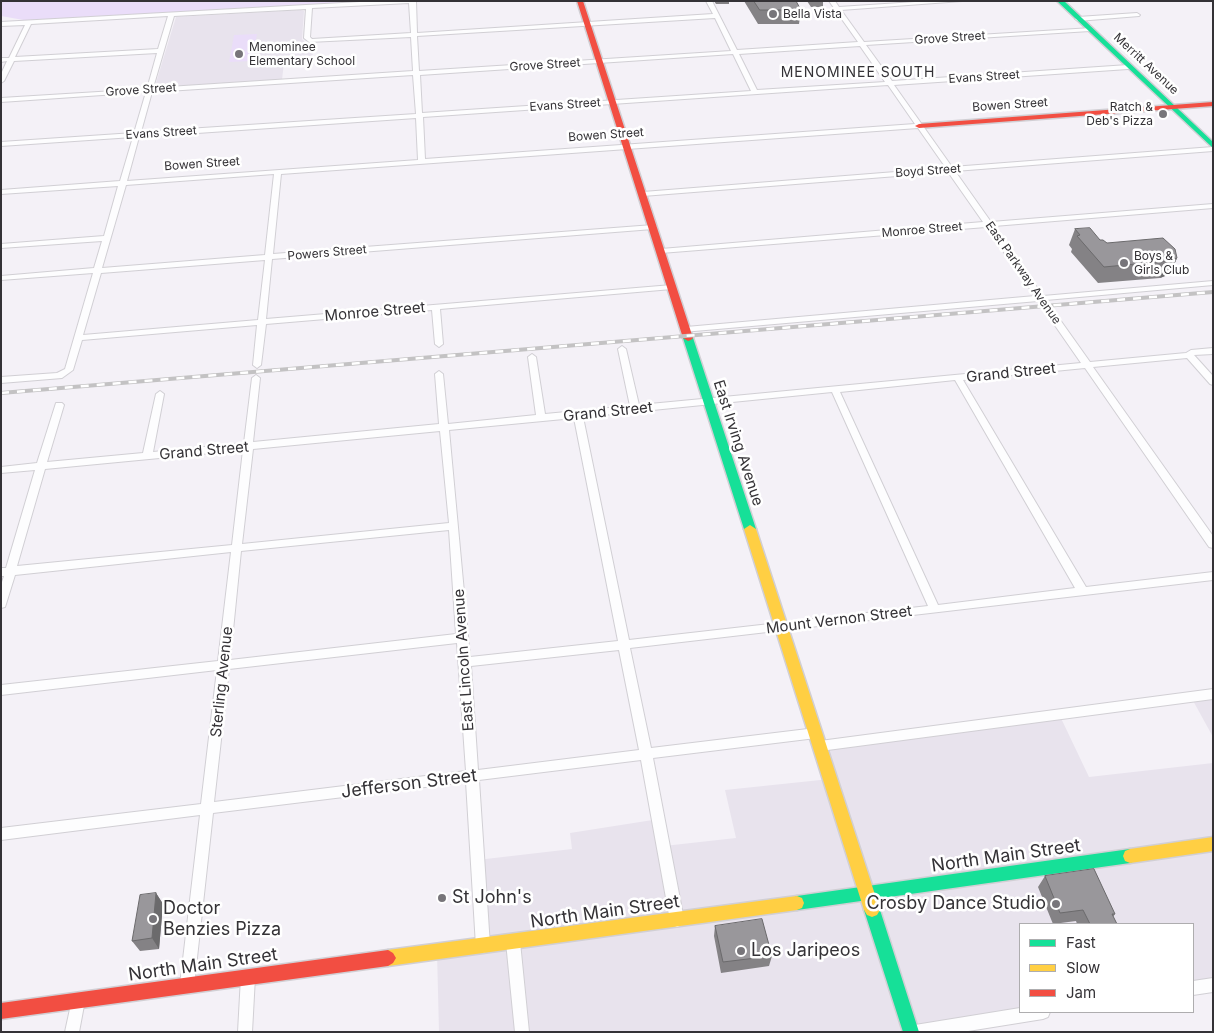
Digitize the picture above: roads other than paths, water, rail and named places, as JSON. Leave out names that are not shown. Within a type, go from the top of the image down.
[{"type":"street","points":[[1,24],[412,1],[422,162]]},
{"type":"street","name":"East Irving Avenue","points":[[580,1],[911,1032]]},
{"type":"street","points":[[709,1],[755,92]]},
{"type":"street","name":"East Parkway Avenue","points":[[832,1],[1213,544]]},
{"type":"street","points":[[837,9],[959,1]]},
{"type":"street","name":"Merritt Avenue","points":[[1060,1],[1213,147]]},
{"type":"street","points":[[309,7],[307,40],[311,41],[716,16]]},
{"type":"street","points":[[1,380],[54,376],[64,374],[70,368],[96,271],[171,15]]},
{"type":"street","points":[[1078,19],[1137,15]]},
{"type":"street","points":[[1,20],[29,23]]},
{"type":"street","points":[[1,81],[29,23]]},
{"type":"street","name":"Grove Street","points":[[1,100],[1090,29]]},
{"type":"street","points":[[1,60],[161,51]]},
{"type":"street","name":"Evans Street","points":[[1,144],[1128,67]]},
{"type":"street","name":"Bowen Street","points":[[1,192],[628,148],[1213,104]]},
{"type":"street","name":"Boyd Street","points":[[643,194],[1213,147]]},
{"type":"street","points":[[257,365],[278,172]]},
{"type":"street","name":"Monroe Street","points":[[661,251],[1213,206]]},
{"type":"street","name":"Powers Street","points":[[1,278],[653,227]]},
{"type":"street","points":[[1,246],[106,238]]},
{"type":"street","points":[[686,330],[1213,283]]},
{"type":"street","name":"Monroe Street","points":[[78,338],[672,287]]},
{"type":"street","points":[[436,307],[438,344]]},
{"type":"street","points":[[622,349],[635,409]]},
{"type":"street","name":"Grand Street","points":[[1,470],[958,378],[1213,351]]},
{"type":"street","points":[[1189,355],[1213,382]]},
{"type":"street","points":[[532,357],[541,418]]},
{"type":"street","name":"East Lincoln Avenue","points":[[439,374],[446,428],[465,662],[483,946]]},
{"type":"street","name":"Sterling Avenue","points":[[187,985],[256,378]]},
{"type":"street","points":[[958,378],[1083,592]]},
{"type":"street","points":[[835,390],[934,610]]},
{"type":"street","points":[[147,456],[160,394]]},
{"type":"street","points":[[1,604],[6,571],[42,466],[59,405]]},
{"type":"street","points":[[578,414],[677,920]]},
{"type":"street","points":[[6,571],[454,526]]},
{"type":"street","name":"Mount Vernon Street","points":[[465,662],[934,610],[1213,576]]},
{"type":"street","points":[[1,690],[462,638]]},
{"type":"street","points":[[820,746],[1213,694]]},
{"type":"street","name":"Jefferson Street","points":[[1,834],[207,810],[816,733]]},
{"type":"street","name":"North Main Street","points":[[1,1011],[866,894],[1213,844]]},
{"type":"street","points":[[513,942],[522,1032]]},
{"type":"street","points":[[245,1032],[248,977]]},
{"type":"street","points":[[1194,988],[1213,985]]},
{"type":"street","points":[[72,1032],[78,1000]]},
{"type":"street","points":[[915,1032],[1037,1013]]},
{"type":"railway","points":[[1,393],[1213,292]]},
{"type":"place","name":"Bella Vista","points":[[773,14]]},
{"type":"place","name":"Menominee Elementary School","points":[[239,54]]},
{"type":"place","name":"Ratch & Deb's Pizza","points":[[1163,114]]},
{"type":"place","name":"Boys & Girls Club","points":[[1124,263]]},
{"type":"place","name":"St John's","points":[[442,898]]},
{"type":"place","name":"Crosby Dance Studio","points":[[1056,904]]},
{"type":"place","name":"Doctor Benzies Pizza","points":[[153,919]]},
{"type":"place","name":"Los Jaripeos","points":[[741,951]]},
{"type":"district","name":"MENOMINEE SOUTH","points":[[858,73]]}]
